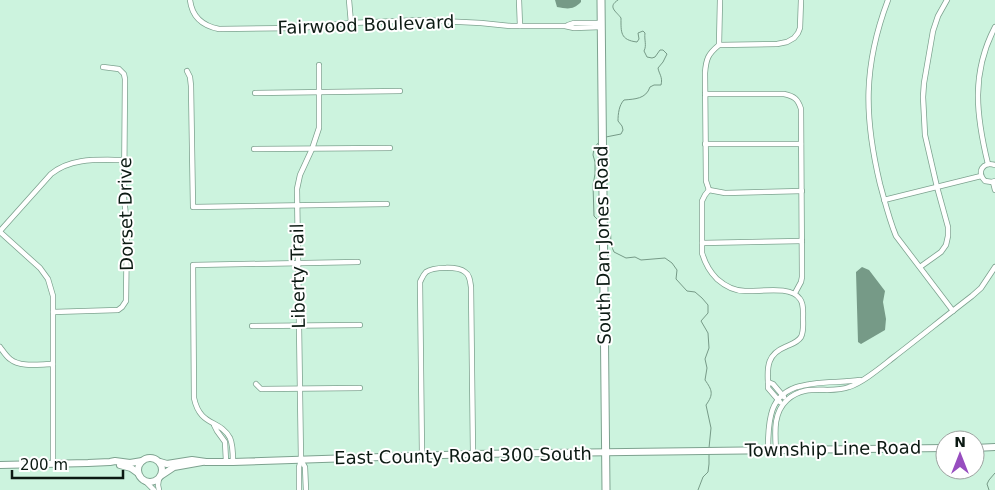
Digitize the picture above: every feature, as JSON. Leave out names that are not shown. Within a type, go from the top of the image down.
[{"type":"main road","name":"South Dan Jones Road","points":[[601,0],[606,490]]},
{"type":"street","name":"Fairwood Boulevard","points":[[190,0],[198,20],[209,27],[219,29],[300,28],[381,21],[451,21],[520,26],[565,26],[574,23],[601,25]]},
{"type":"street","points":[[349,0],[351,23]]},
{"type":"street","points":[[520,0],[520,26]]},
{"type":"street","points":[[720,0],[720,45]]},
{"type":"street","points":[[709,190],[706,181],[705,144],[705,64],[708,57],[720,45],[777,44],[794,38],[800,28],[801,0]]},
{"type":"street","points":[[888,0],[871,60],[868,98],[872,149],[884,200],[896,236],[953,311]]},
{"type":"street","points":[[920,267],[941,252],[946,245],[948,236],[948,227],[925,135],[923,114],[924,83],[933,32],[938,16],[947,0]]},
{"type":"street","points":[[988,164],[978,115],[977,94],[985,51],[995,27]]},
{"type":"street","name":"Liberty Trail","points":[[306,490],[305,467],[302,460],[297,206],[298,179],[312,149],[319,128],[319,65]]},
{"type":"street","name":"Dorset Drive","points":[[53,312],[118,310],[126,301],[127,225],[124,198],[124,74],[119,68],[103,66]]},
{"type":"street","points":[[186,71],[190,77],[191,86],[193,207],[388,204]]},
{"type":"street","points":[[255,93],[400,91]]},
{"type":"street","points":[[705,94],[784,94],[796,99],[801,109],[802,277],[794,293]]},
{"type":"street","points":[[705,144],[801,144]]},
{"type":"street","points":[[254,149],[390,148]]},
{"type":"street","points":[[53,464],[53,296],[48,279],[40,268],[0,232],[51,174],[59,169],[81,161],[125,160]]},
{"type":"street","points":[[995,165],[988,164],[982,168],[981,176],[985,181],[994,182],[995,190]]},
{"type":"street","points":[[884,200],[981,176]]},
{"type":"street","points":[[709,190],[725,193],[802,192]]},
{"type":"street","points":[[709,190],[702,201],[702,243],[704,259],[712,274],[725,285],[734,289],[744,291],[786,291],[794,293],[800,298],[802,303],[803,331],[801,336],[797,341],[782,348],[769,362],[768,388],[783,404]]},
{"type":"street","points":[[702,243],[802,241]]},
{"type":"street","points":[[233,462],[233,450],[229,437],[223,429],[204,418],[199,412],[194,398],[193,265],[358,262]]},
{"type":"street","points":[[772,450],[778,411],[794,394],[815,389],[850,387],[864,379],[981,288],[995,267]]},
{"type":"street","points":[[422,455],[420,282],[428,271],[436,268],[456,268],[464,271],[468,274],[470,283],[473,454]]},
{"type":"street","points":[[252,326],[360,325]]},
{"type":"street","points":[[0,347],[16,363],[27,365],[53,364]]},
{"type":"street","points":[[772,450],[769,430],[771,413],[774,405],[783,396],[797,386],[864,379]]},
{"type":"street","points":[[768,382],[773,384],[787,400]]},
{"type":"street","points":[[256,384],[261,389],[360,388]]},
{"type":"street","points":[[214,425],[225,442],[226,462]]},
{"type":"street","points":[[769,430],[775,430]]},
{"type":"street","name":"Township Line Road","points":[[721,450],[935,448]]},
{"type":"street","name":"East County Road 300 South","points":[[160,462],[167,464],[192,460],[233,462],[422,455],[721,450]]},
{"type":"street","points":[[0,465],[114,461],[130,463],[151,457],[160,462],[163,468],[158,485],[159,490]]},
{"type":"street","points":[[299,490],[299,468],[302,460]]},
{"type":"street","points":[[138,472],[139,464],[142,461]]},
{"type":"street","points":[[110,462],[113,465],[128,467],[138,472],[142,479],[154,490]]},
{"type":"street","name":"East County Road 300 South","points":[[161,477],[170,469],[179,466],[206,462]]},
{"type":"street","points":[[145,481],[153,482],[161,477]]},
{"type":"shaded area","points":[[555,0],[581,0],[581,2],[573,8],[564,8],[557,7]]},
{"type":"shaded area","points":[[862,267],[869,270],[885,291],[883,302],[886,319],[885,330],[861,344],[858,342],[856,272]]},
{"type":"waterway","points":[[606,137],[621,134],[623,130],[618,118],[620,107],[624,100],[640,98],[646,94],[650,87],[661,85],[658,68],[667,54],[660,50],[655,57],[647,57],[644,51],[645,33],[643,31],[638,33],[639,39],[637,42],[624,37],[621,18],[613,7],[618,0]]},
{"type":"waterway","points":[[599,142],[594,148],[593,155],[595,162],[593,185],[594,216],[601,223]]},
{"type":"waterway","points":[[606,227],[610,233],[614,252],[626,258],[635,257],[641,260],[665,258],[677,270],[676,279],[687,291],[695,292],[708,305],[708,313],[701,321],[708,333],[709,348],[705,359],[707,368],[705,380],[711,392],[706,405],[711,428],[709,448]]},
{"type":"waterway","points":[[698,490],[703,477],[708,472],[709,454]]},
{"type":"waterway","points":[[989,490],[987,484],[995,473]]}]
